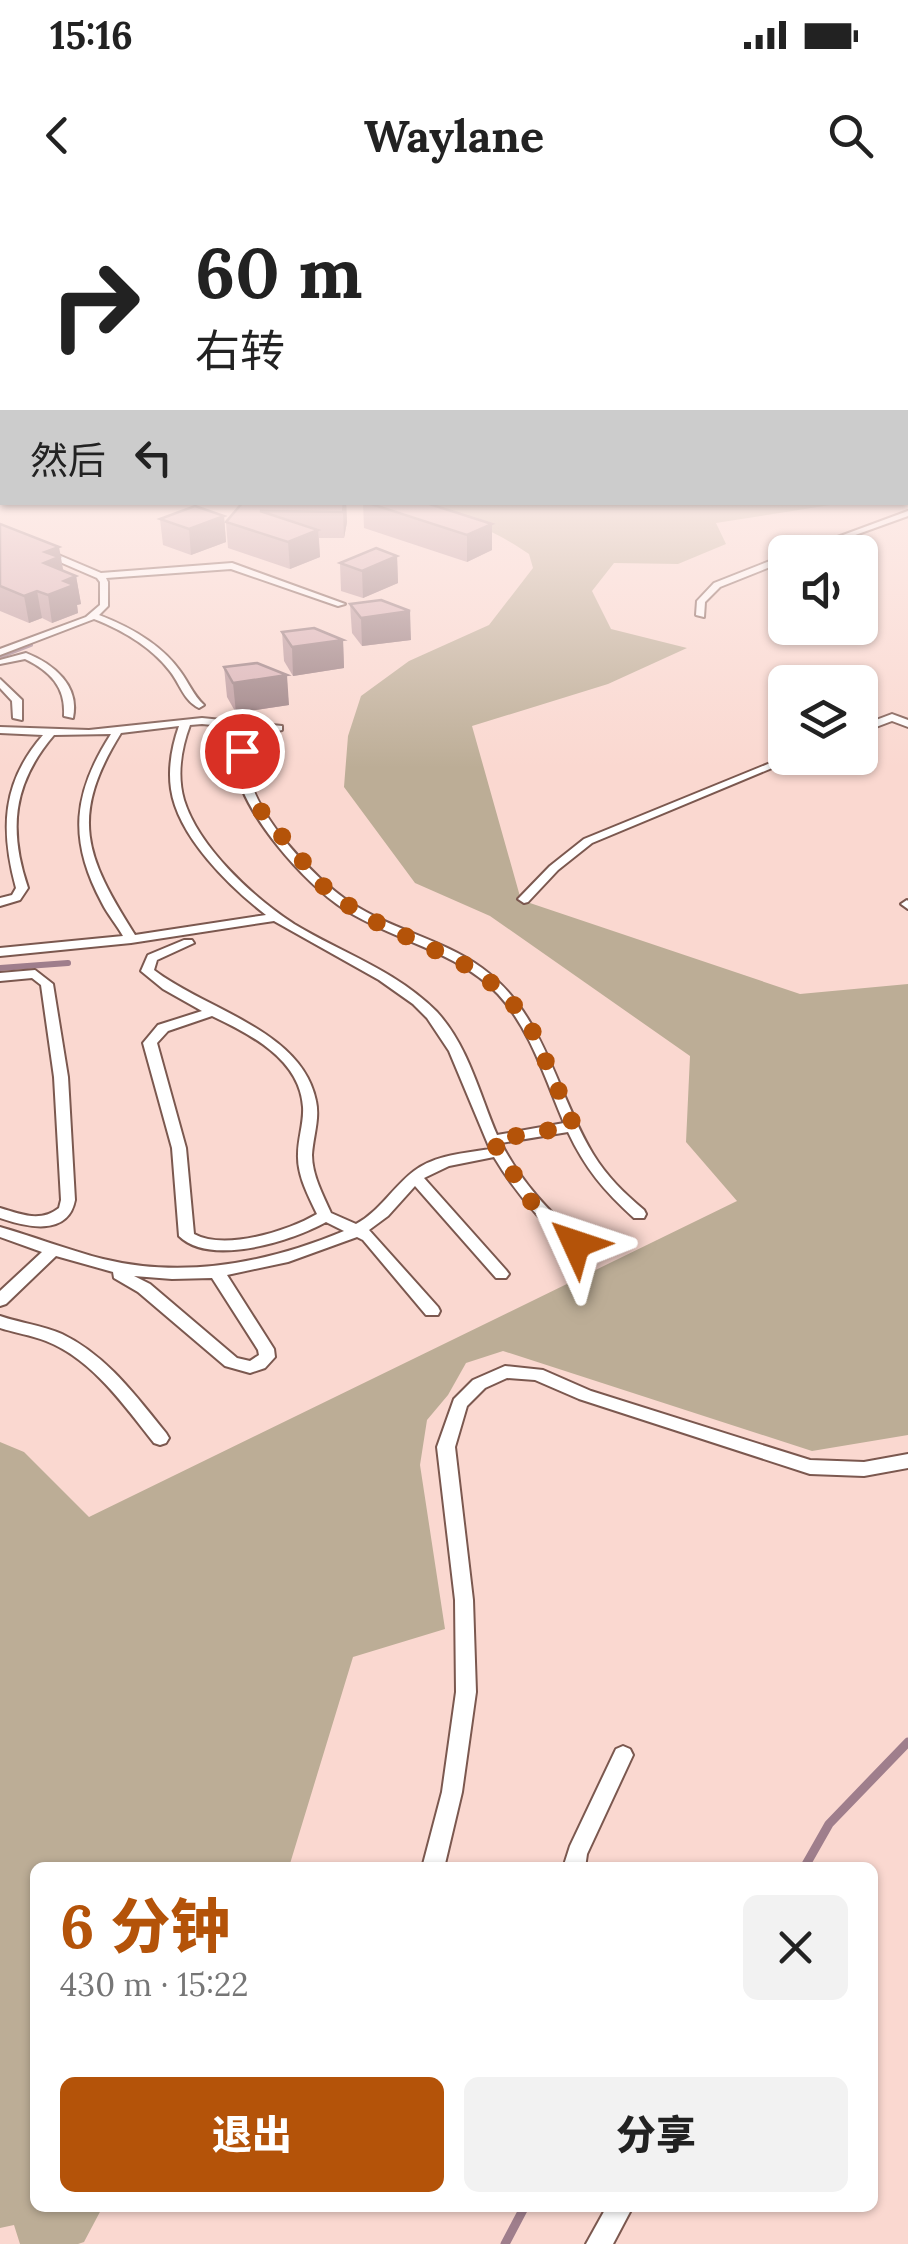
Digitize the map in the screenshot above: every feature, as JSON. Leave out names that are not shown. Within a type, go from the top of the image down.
[{"type":"street","points":[[0,652],[95,616],[104,606],[101,577]]},
{"type":"street","points":[[265,577],[341,604]]},
{"type":"street","points":[[701,615],[701,601],[713,588],[738,577]]},
{"type":"street","points":[[95,616],[133,634],[159,654],[199,705]]},
{"type":"street","points":[[0,663],[26,656],[44,666],[64,684],[70,696],[69,716]]},
{"type":"street","points":[[0,682],[17,700],[18,718]]},
{"type":"street","points":[[878,722],[892,716],[908,724]]},
{"type":"street","points":[[186,722],[176,774],[182,810],[227,870],[276,917],[402,988],[433,1016],[458,1051],[495,1146],[534,1206],[576,1244]]},
{"type":"street","points":[[0,730],[50,733],[186,722],[278,728]]},
{"type":"street","points":[[252,725],[242,751],[246,784],[298,860],[342,903],[455,958],[493,983],[533,1032],[600,1176],[640,1214]]},
{"type":"street","points":[[118,730],[86,790],[81,827],[102,893],[131,939]]},
{"type":"street","points":[[0,902],[16,897],[22,888],[7,858],[7,807],[27,760],[50,733]]},
{"type":"street","points":[[524,899],[588,841],[768,767]]},
{"type":"street","points":[[0,952],[131,939],[276,917]]},
{"type":"street","points":[[188,943],[152,958],[147,971],[277,1048],[304,1084],[310,1101],[308,1174],[325,1216],[368,1236],[432,1310]]},
{"type":"street","points":[[0,977],[35,974],[47,984],[61,1077],[68,1200],[66,1210],[52,1221],[34,1223],[0,1213]]},
{"type":"street","points":[[211,1012],[163,1028],[150,1043],[179,1148],[187,1236],[206,1247],[220,1246],[300,1229],[325,1216]]},
{"type":"street","points":[[0,1232],[106,1266],[164,1276],[218,1274],[287,1256],[356,1230],[386,1211],[416,1177],[433,1168],[495,1146],[574,1126]]},
{"type":"street","points":[[416,1177],[501,1274]]},
{"type":"street","points":[[0,1300],[52,1251]]},
{"type":"street","points":[[106,1266],[144,1288],[231,1362],[241,1367],[262,1363],[267,1357],[266,1349],[218,1274]]},
{"type":"street","points":[[0,1322],[56,1338],[78,1351],[106,1376],[160,1438]]},
{"type":"street","points":[[434,1862],[452,1792],[466,1692],[464,1600],[446,1447],[460,1403],[479,1384],[504,1372],[537,1374],[585,1395],[810,1466],[864,1469],[908,1462]]},
{"type":"street","points":[[575,1862],[623,1755]]},
{"type":"street","points":[[598,2244],[618,2212]]},
{"type":"shaded area","points":[[526,577],[603,577],[592,591],[611,629],[687,648],[608,684],[472,726],[521,900],[800,994],[908,984],[908,1435],[812,1451],[503,1351],[466,1363],[448,1395],[427,1420],[420,1465],[445,1629],[353,1657],[291,1862],[30,1862],[30,2212],[100,2212],[84,2242],[20,2244],[14,2225],[0,2228],[0,1442],[24,1452],[89,1517],[737,1201],[686,1142],[690,1056],[490,916],[415,883],[344,787],[348,736],[361,696],[409,661],[489,625]]},
{"type":"building","points":[[0,577],[73,577],[64,581],[74,585],[48,595],[37,591],[24,596],[0,586]]},
{"type":"building","points":[[381,600],[410,611],[361,618],[350,604]]},
{"type":"building","points":[[314,628],[343,640],[292,647],[282,632]]},
{"type":"building","points":[[257,663],[287,675],[233,683],[224,667]]},
{"type":"waterway","points":[[0,657],[31,645]]},
{"type":"waterway","points":[[0,968],[68,963]]},
{"type":"waterway","points":[[807,1862],[829,1824],[908,1742]]},
{"type":"waterway","points":[[505,2244],[522,2212]]},
{"type":"route","points":[[242,751],[246,784],[261,811],[330,894],[372,920],[476,970],[509,998],[522,1015],[574,1126],[492,1140],[534,1206],[576,1244]]}]
